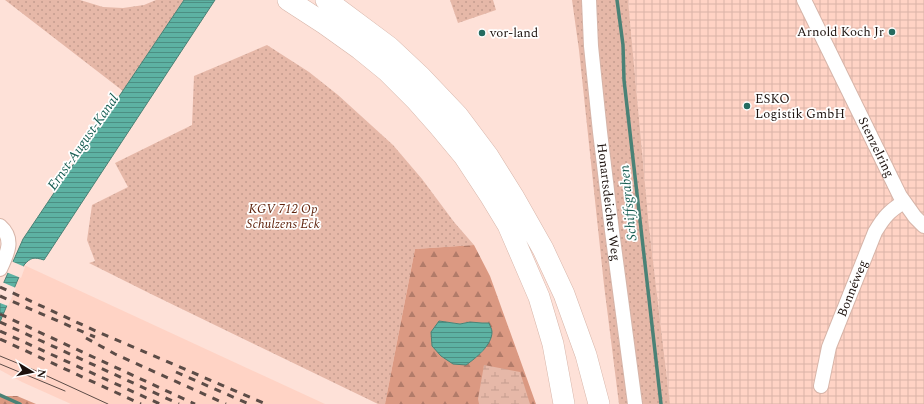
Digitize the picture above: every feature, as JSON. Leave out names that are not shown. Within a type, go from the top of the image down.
[{"type":"highway","points":[[288,0],[325,24],[387,71],[416,100],[464,156],[508,225],[539,297],[553,344],[564,404]]},
{"type":"highway","points":[[326,0],[389,47],[421,77],[458,116],[488,156],[543,249],[564,294],[586,355],[599,404]]},
{"type":"street","name":"Honartsdeicher Weg","points":[[589,0],[591,46],[600,132],[635,404]]},
{"type":"street","name":"Stenzelring","points":[[804,0],[887,170],[904,202],[924,226]]},
{"type":"street","name":"Bonnéweg","points":[[821,386],[829,347],[875,232],[887,214],[904,202]]},
{"type":"street","points":[[0,226],[4,230],[9,241],[8,249],[0,269]]},
{"type":"shaded area","points":[[628,0],[924,0],[924,404],[670,404],[649,227]]},
{"type":"shaded area","points":[[24,265],[325,404],[71,404],[22,382],[0,370],[0,322]]},
{"type":"green space","points":[[5,0],[80,0],[103,7],[123,8],[144,5],[156,0],[184,0],[123,91]]},
{"type":"green space","points":[[450,0],[493,0],[496,10],[458,23]]},
{"type":"green space","points":[[572,0],[628,0],[649,227],[670,404],[619,404]]},
{"type":"green space","name":"KGV 712 Op Schulzens Eck","points":[[267,45],[309,72],[338,95],[393,145],[474,245],[415,249],[385,404],[378,404],[89,263],[95,261],[87,240],[92,205],[128,187],[115,163],[192,125],[194,76]]},
{"type":"green space","points":[[474,245],[490,276],[536,404],[385,404],[415,249]],"holes":[[[439,321],[460,324],[470,322],[489,323],[483,351],[466,365]]]},
{"type":"green space","points":[[484,365],[520,372],[530,404],[479,404],[478,399]]},
{"type":"green space","points":[[0,396],[17,396],[36,404],[0,404]]},
{"type":"water","points":[[184,0],[215,0],[44,260],[33,258],[24,265],[0,322],[0,291],[23,239]]},
{"type":"water","points":[[439,321],[460,324],[470,322],[489,323],[492,331],[491,337],[483,351],[466,365],[453,364],[441,356],[432,346],[431,332]]},
{"type":"pier","points":[[11,261],[25,267],[21,278],[6,272]]},
{"type":"pier","points":[[2,282],[16,288],[8,306],[0,303],[0,286]]},
{"type":"waterway","name":"Schiffsgraben","points":[[617,0],[623,45],[624,80],[661,404]]},
{"type":"waterway","points":[[0,395],[20,404]]},
{"type":"tram line","points":[[0,356],[108,404]]},
{"type":"tram line","points":[[0,364],[65,391]]},
{"type":"railway","points":[[0,287],[98,332],[266,404]]},
{"type":"railway","points":[[0,296],[95,337]]},
{"type":"railway","points":[[0,314],[195,404]]},
{"type":"railway","points":[[0,322],[179,404]]},
{"type":"railway","points":[[0,331],[160,404]]},
{"type":"railway","points":[[86,338],[115,354],[226,404]]},
{"type":"railway","points":[[0,339],[141,404]]},
{"type":"railway","points":[[176,372],[249,404]]},
{"type":"place","name":"Arnold Koch Jr","points":[[892,32]]},
{"type":"place","name":"vor-land","points":[[482,33]]},
{"type":"place","name":"ESKO Logistik GmbH","points":[[747,106]]},
{"type":"water label","name":"Ernst-August-Kanal","points":[[83,142]]}]
